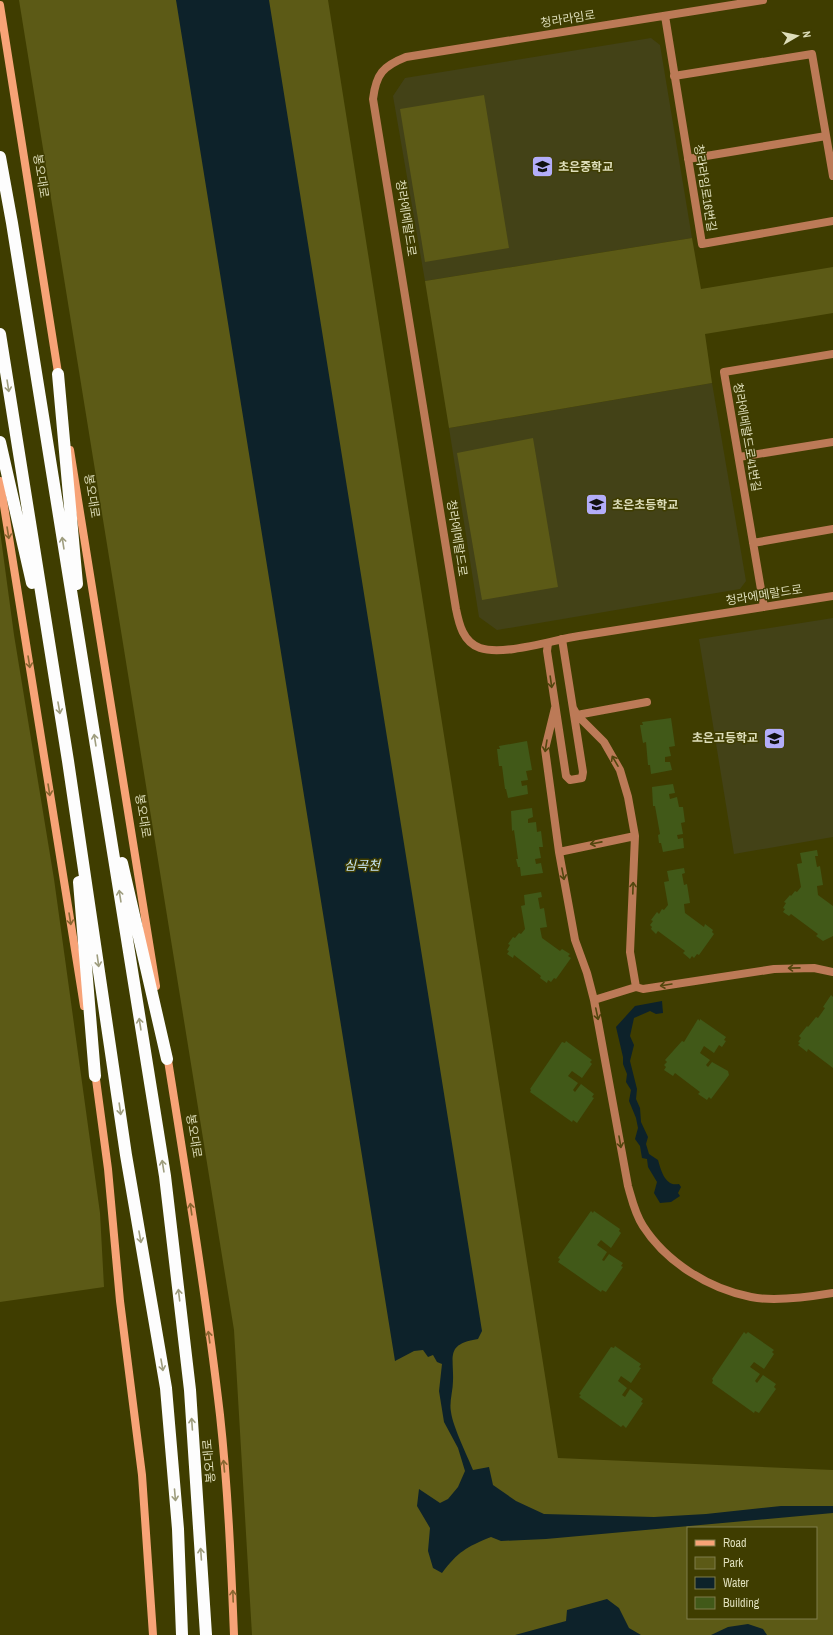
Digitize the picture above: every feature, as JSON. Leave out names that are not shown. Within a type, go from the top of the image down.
[{"type":"highway","name":"봉오대로","points":[[0,157],[165,1176],[190,1390],[206,1635]]},
{"type":"highway","points":[[0,334],[68,761],[126,1155],[166,1388],[178,1529],[182,1635]]},
{"type":"highway","points":[[58,374],[87,691]]},
{"type":"highway","points":[[0,442],[56,692]]},
{"type":"highway","points":[[98,758],[167,1059]]},
{"type":"highway","points":[[68,761],[95,1076]]},
{"type":"street","name":"청라라임로","points":[[382,72],[389,63],[406,57],[763,0]]},
{"type":"street","name":"봉오대로","points":[[0,5],[186,1173],[220,1416],[231,1549],[234,1635]]},
{"type":"street","name":"청라라임로16번길","points":[[665,16],[702,244],[833,221]]},
{"type":"street","points":[[674,76],[812,54],[833,176]]},
{"type":"street","name":"청라에메랄드로","points":[[382,72],[375,84],[374,99],[459,626],[466,637],[479,648],[493,650],[548,643],[562,639],[833,596]]},
{"type":"street","points":[[688,159],[826,136]]},
{"type":"street","name":"청라에메랄드로41번길","points":[[764,607],[724,372],[833,354]]},
{"type":"street","points":[[738,457],[833,442]]},
{"type":"street","points":[[0,481],[95,1076],[108,1169],[120,1301],[142,1475],[153,1635]]},
{"type":"street","points":[[753,543],[833,529]]},
{"type":"street","points":[[548,643],[546,651],[566,776],[570,780],[582,778],[583,772],[575,711],[562,639]]},
{"type":"street","points":[[575,711],[647,702]]},
{"type":"street","points":[[555,708],[545,749],[559,852],[575,940],[587,972],[594,1000],[628,1186],[634,1209],[642,1225],[655,1243],[678,1263],[710,1283],[751,1297],[767,1299],[814,1297],[833,1293]]},
{"type":"street","points":[[575,711],[604,742],[620,770],[628,798],[635,836],[630,952],[636,987]]},
{"type":"street","points":[[559,852],[635,836]]},
{"type":"street","points":[[594,1000],[636,987],[643,989],[774,969],[814,968],[833,972]]},
{"type":"shaded area","name":"초은중학교","points":[[651,38],[660,45],[692,238],[425,281],[393,96],[405,78]]},
{"type":"shaded area","name":"초은초등학교","points":[[712,383],[746,581],[740,589],[497,630],[479,617],[449,428]]},
{"type":"shaded area","name":"초은고등학교","points":[[833,618],[833,837],[734,854],[699,639]]},
{"type":"green space","points":[[19,0],[328,0],[558,1458],[833,1470],[833,1635],[252,1635],[234,1330]]},
{"type":"green space","points":[[484,95],[509,248],[425,262],[400,109]]},
{"type":"green space","points":[[692,238],[701,289],[833,267],[833,313],[705,334],[712,383],[449,428],[425,281]]},
{"type":"green space","points":[[533,438],[558,587],[482,600],[457,453]]},
{"type":"green space","points":[[0,531],[14,635],[54,879],[100,1213],[104,1287],[0,1302]]},
{"type":"water","name":"심곡천","points":[[176,0],[269,0],[482,1331],[478,1339],[467,1341],[460,1344],[456,1348],[453,1358],[453,1381],[450,1404],[452,1418],[457,1433],[473,1470],[489,1467],[493,1485],[516,1501],[544,1514],[654,1517],[706,1514],[781,1506],[833,1506],[833,1513],[546,1539],[501,1541],[491,1537],[463,1551],[442,1573],[433,1568],[428,1551],[430,1528],[417,1506],[419,1489],[440,1503],[448,1499],[458,1487],[465,1471],[458,1448],[444,1422],[439,1391],[442,1364],[437,1362],[433,1355],[428,1357],[423,1350],[414,1351],[395,1361]]},
{"type":"water","points":[[662,1001],[663,1013],[656,1014],[650,1011],[634,1018],[630,1036],[634,1045],[630,1061],[637,1089],[636,1099],[640,1108],[641,1122],[648,1137],[646,1144],[649,1154],[658,1160],[664,1177],[670,1183],[679,1184],[681,1187],[678,1193],[680,1196],[671,1202],[660,1203],[654,1193],[657,1182],[648,1167],[647,1159],[642,1158],[640,1146],[635,1139],[638,1128],[636,1118],[629,1101],[631,1090],[626,1082],[627,1074],[623,1064],[623,1057],[616,1027],[635,1006]]},
{"type":"water","points":[[607,1599],[619,1608],[629,1628],[641,1635],[515,1635],[566,1621],[567,1610]]},
{"type":"water","points":[[748,1624],[763,1629],[767,1635],[711,1635],[728,1627]]},
{"type":"building","points":[[671,718],[675,746],[669,747],[671,756],[665,757],[665,762],[670,762],[672,770],[651,774],[650,765],[648,765],[646,742],[643,743],[640,725],[643,725],[642,722]]},
{"type":"building","points":[[527,741],[532,770],[526,771],[528,780],[521,781],[522,786],[527,785],[528,794],[508,798],[505,789],[502,766],[499,766],[497,749],[500,749],[499,746]]},
{"type":"building","points":[[673,784],[675,793],[669,794],[670,799],[677,797],[679,807],[683,807],[685,822],[681,823],[683,834],[677,835],[678,839],[683,838],[684,848],[663,852],[661,843],[659,843],[658,835],[660,834],[655,806],[653,806],[652,787]]},
{"type":"building","points":[[532,808],[533,817],[528,819],[528,823],[536,822],[537,832],[541,831],[543,847],[539,847],[541,858],[535,859],[536,864],[541,863],[543,873],[521,876],[520,867],[518,867],[516,859],[518,859],[514,830],[512,831],[511,811]]},
{"type":"building","points":[[817,850],[818,856],[815,856],[817,867],[820,866],[823,885],[817,886],[818,895],[833,906],[833,936],[823,941],[816,936],[818,934],[791,914],[789,916],[783,912],[785,909],[783,908],[786,903],[784,902],[790,895],[791,896],[795,891],[797,892],[801,887],[797,864],[802,863],[800,853]]},
{"type":"building","points":[[684,868],[685,873],[682,874],[684,885],[687,884],[690,903],[684,904],[685,913],[704,927],[705,924],[713,930],[712,932],[714,934],[699,955],[697,954],[694,958],[692,956],[690,959],[683,953],[685,951],[658,931],[656,934],[651,929],[652,927],[650,925],[653,921],[651,920],[657,912],[659,914],[662,909],[664,910],[668,905],[664,882],[669,881],[667,871]]},
{"type":"building","points":[[541,892],[542,897],[538,898],[540,909],[544,908],[547,927],[540,928],[542,938],[560,951],[562,949],[570,954],[568,956],[571,958],[556,979],[554,978],[551,982],[548,980],[547,983],[540,978],[541,976],[514,955],[513,958],[507,954],[509,951],[507,950],[510,945],[508,944],[513,937],[515,938],[519,933],[521,934],[525,929],[521,906],[525,905],[524,895]]},
{"type":"building","points":[[831,995],[833,997],[833,1068],[808,1049],[807,1052],[798,1045],[801,1038],[799,1036],[816,1017],[818,1018]]},
{"type":"building","points":[[698,1019],[726,1037],[724,1040],[726,1041],[722,1047],[719,1045],[714,1053],[704,1046],[700,1053],[710,1060],[706,1065],[708,1067],[712,1062],[728,1071],[729,1075],[711,1099],[709,1097],[707,1100],[698,1094],[700,1092],[675,1073],[673,1076],[664,1070],[666,1067],[664,1065],[667,1062],[665,1060],[682,1041],[684,1042]]},
{"type":"building","points":[[566,1041],[592,1060],[590,1062],[592,1064],[582,1078],[572,1071],[568,1076],[578,1083],[573,1090],[575,1092],[581,1084],[594,1094],[592,1097],[594,1098],[577,1123],[573,1120],[572,1122],[530,1092],[530,1089],[562,1042],[565,1043]]},
{"type":"building","points":[[591,1211],[593,1213],[594,1211],[620,1229],[619,1231],[621,1233],[611,1248],[601,1240],[597,1245],[607,1252],[602,1260],[604,1261],[609,1254],[623,1263],[621,1266],[623,1267],[606,1292],[602,1290],[601,1292],[558,1262],[560,1259],[558,1258]]},
{"type":"building","points":[[744,1332],[746,1334],[748,1332],[774,1350],[772,1352],[774,1354],[764,1369],[754,1362],[750,1367],[760,1374],[755,1381],[757,1383],[763,1375],[776,1384],[774,1387],[776,1389],[759,1413],[755,1411],[754,1413],[712,1383],[712,1379]]},
{"type":"building","points":[[615,1346],[641,1364],[639,1367],[641,1368],[631,1383],[621,1376],[618,1381],[627,1388],[622,1395],[625,1397],[630,1389],[643,1399],[641,1402],[643,1403],[626,1428],[623,1425],[621,1427],[579,1397],[581,1395],[579,1394],[611,1347],[614,1348]]},
{"type":"place","name":"초은중학교","points":[[543,167]]},
{"type":"place","name":"초은초등학교","points":[[597,505]]},
{"type":"place","name":"초은고등학교","points":[[774,738]]}]
